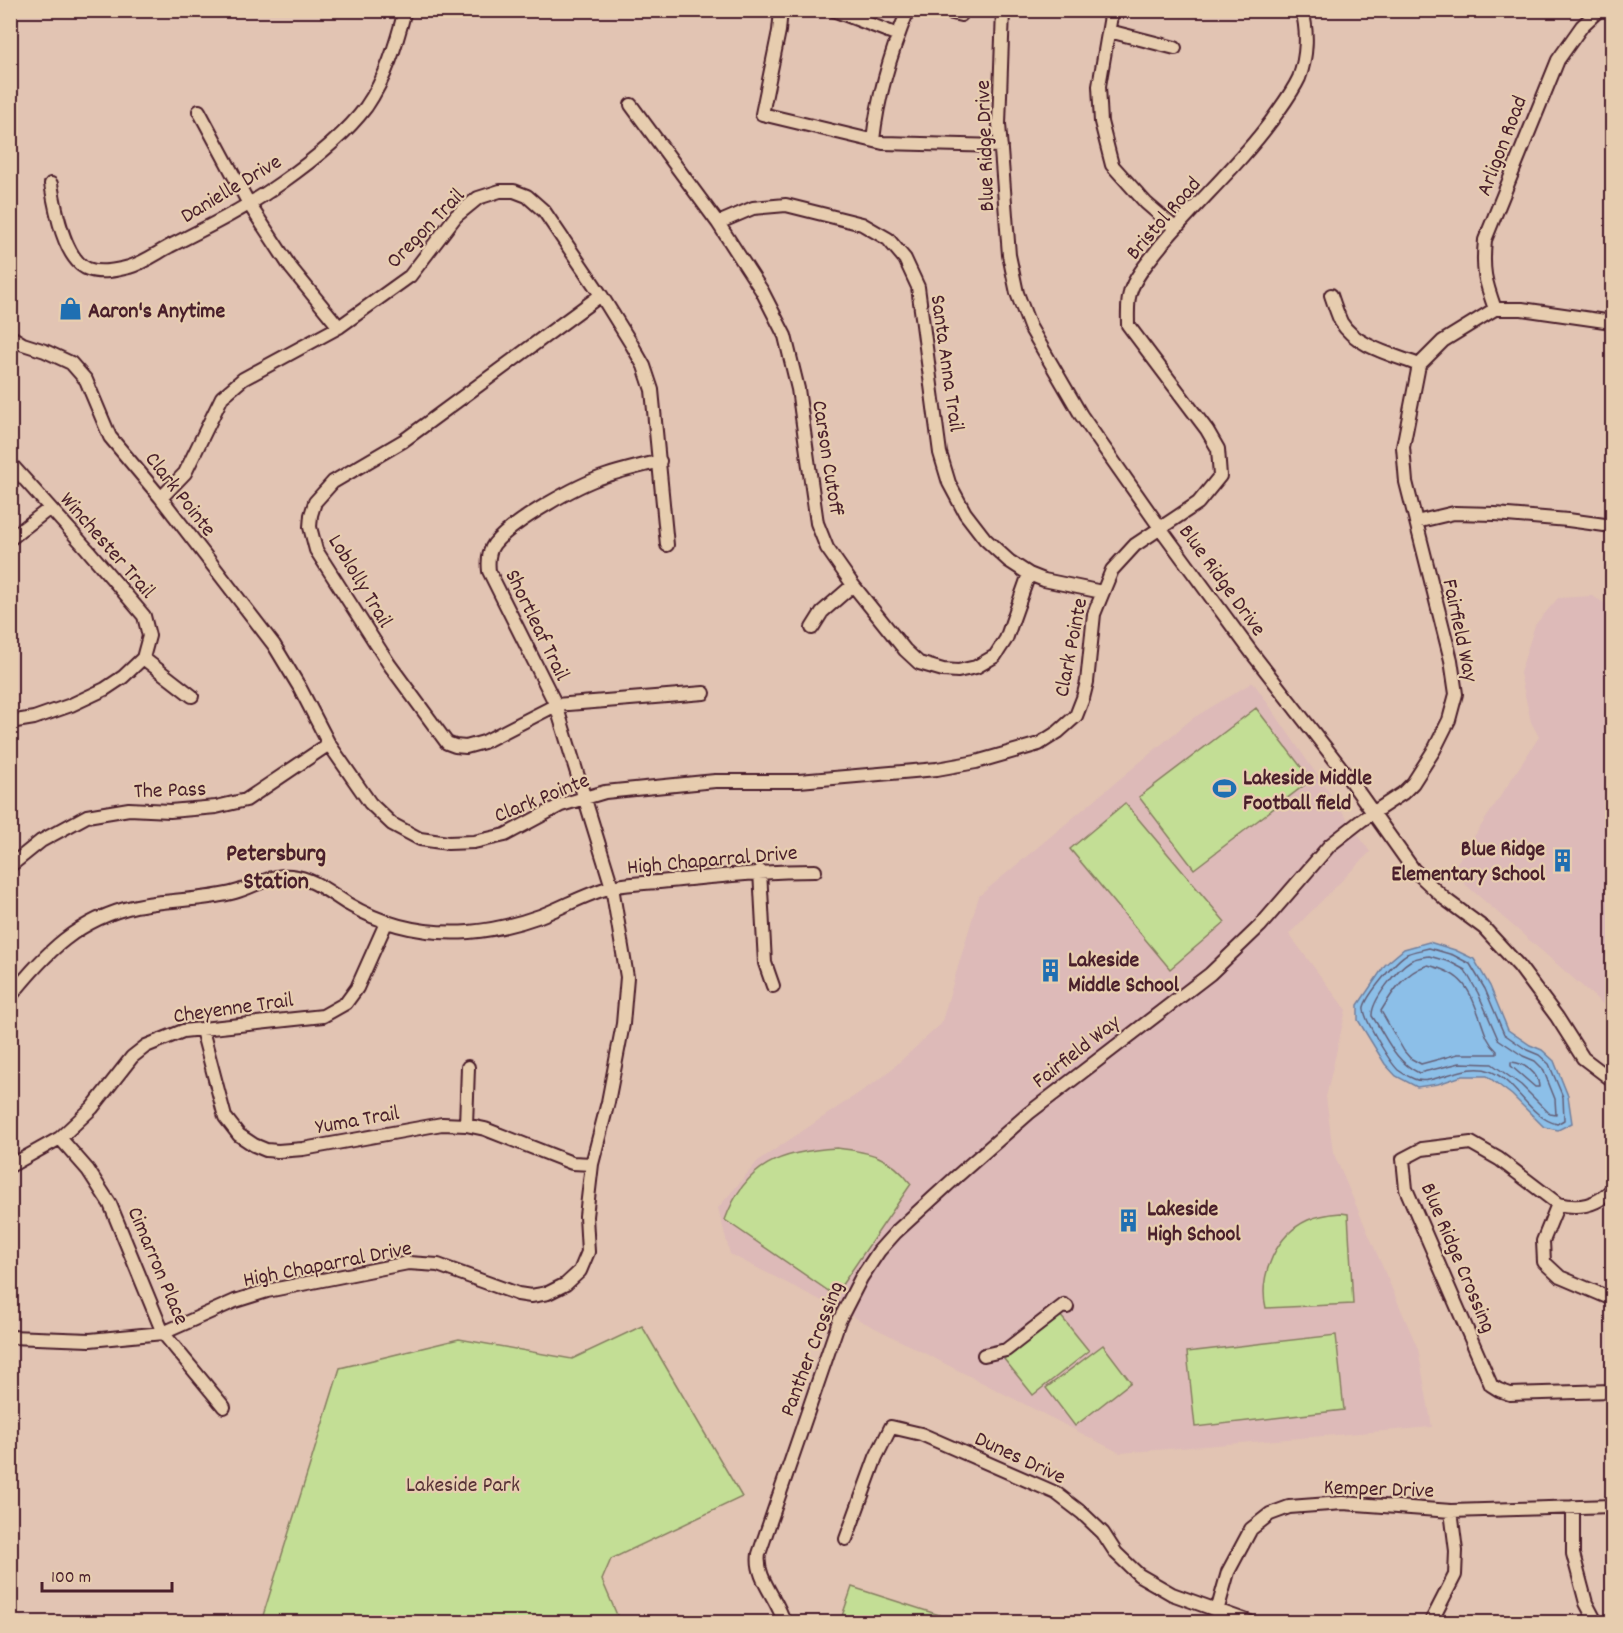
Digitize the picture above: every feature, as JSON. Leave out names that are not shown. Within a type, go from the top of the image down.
[{"type":"street","name":"Danielle Drive","points":[[51,184],[56,214],[69,247],[79,264],[102,272],[131,266],[249,204],[283,182],[341,134],[365,109],[382,82],[405,10]]},
{"type":"street","points":[[781,10],[779,31],[762,114],[883,143],[1001,146]]},
{"type":"street","points":[[833,10],[898,35]]},
{"type":"street","points":[[873,140],[877,108],[898,35],[908,10]]},
{"type":"street","points":[[940,10],[961,15]]},
{"type":"street","name":"Blue Ridge Drive","points":[[1003,10],[999,124],[1010,255],[1017,293],[1030,327],[1081,415],[1161,529],[1252,653],[1342,769],[1413,869],[1444,899],[1484,928],[1519,966],[1557,1017],[1583,1058],[1612,1080]]},
{"type":"street","points":[[1113,10],[1099,86],[1101,122],[1112,165],[1146,203],[1175,228]]},
{"type":"street","name":"Bristol Road","points":[[1161,529],[1198,503],[1220,476],[1218,449],[1207,430],[1128,325],[1130,292],[1146,264],[1175,228],[1258,140],[1287,100],[1299,78],[1305,54],[1305,20],[1302,10]]},
{"type":"street","name":"Arligon Road","points":[[1495,309],[1487,288],[1483,265],[1485,240],[1558,60],[1582,27],[1599,10]]},
{"type":"street","points":[[1109,32],[1175,48]]},
{"type":"street","name":"Carson Cutoff","points":[[632,105],[718,223],[762,291],[785,336],[798,388],[817,523],[827,548],[853,585],[905,650],[919,663],[943,670],[958,671],[976,667],[995,656],[1006,639],[1029,574]]},
{"type":"street","points":[[199,111],[249,204],[291,268],[339,327]]},
{"type":"street","name":"Oregon Trail","points":[[161,498],[186,473],[222,397],[243,379],[339,327],[410,276],[456,216],[478,198],[500,190],[514,191],[527,196],[544,211],[601,295],[644,366],[652,390],[667,544]]},
{"type":"street","name":"Santa Anna Trail","points":[[718,223],[753,208],[786,205],[861,224],[888,239],[905,259],[918,287],[940,453],[949,483],[965,513],[985,538],[1009,561],[1029,574],[1044,580],[1102,592]]},
{"type":"street","name":"Loblolly Trail","points":[[601,295],[403,441],[333,482],[315,502],[310,515],[310,527],[316,550],[389,664],[447,743],[466,747],[484,742],[556,705],[704,693]]},
{"type":"street","points":[[1331,295],[1342,323],[1354,336],[1377,349],[1419,364],[1443,341],[1495,309],[1522,309],[1612,321]]},
{"type":"street","name":"Clark Pointe","points":[[10,336],[23,344],[71,363],[86,380],[110,437],[161,498],[274,645],[300,688],[329,744],[370,803],[392,824],[420,839],[465,843],[505,835],[561,806],[583,798],[624,790],[715,781],[799,781],[937,769],[976,762],[1039,744],[1076,716],[1080,707],[1087,682],[1094,614],[1113,570],[1122,557],[1135,545],[1161,529]]},
{"type":"street","name":"Fairfield Way","points":[[1029,1113],[1210,974],[1260,926],[1330,845],[1413,783],[1434,750],[1449,720],[1455,694],[1451,660],[1406,482],[1403,447],[1419,364]]},
{"type":"street","name":"Shortleaf Trail","points":[[583,798],[556,705],[489,571],[488,559],[494,545],[512,528],[540,509],[603,476],[660,461]]},
{"type":"street","name":"Winchester Trail","points":[[10,463],[144,616],[149,636],[143,658]]},
{"type":"street","points":[[10,538],[50,508]]},
{"type":"street","points":[[1416,522],[1454,513],[1568,520],[1612,526]]},
{"type":"street","points":[[812,628],[822,612],[853,585]]},
{"type":"street","points":[[10,722],[34,718],[97,693],[123,676],[143,658],[192,696]]},
{"type":"street","name":"The Pass","points":[[10,866],[41,841],[87,816],[129,809],[170,810],[216,807],[246,800],[329,744]]},
{"type":"street","name":"High Chaparral Drive","points":[[10,1337],[90,1340],[163,1333],[234,1301],[267,1291],[408,1263],[438,1265],[518,1294],[531,1296],[548,1293],[566,1284],[580,1271],[588,1252],[586,1216],[592,1164],[608,1102],[623,1024],[627,977],[612,887],[583,798]]},
{"type":"street","points":[[760,871],[765,963],[774,986]]},
{"type":"street","name":"High Chaparral Drive","points":[[10,997],[31,971],[61,941],[91,921],[136,906],[236,892],[267,879],[291,876],[307,880],[386,923],[439,933],[472,932],[504,926],[539,916],[612,887],[760,871],[815,871]]},
{"type":"street","name":"Cheyenne Trail","points":[[10,1166],[60,1138],[92,1108],[132,1056],[146,1046],[183,1031],[323,1016],[345,1003],[357,988],[386,923]]},
{"type":"street","name":"Yuma Trail","points":[[202,1030],[225,1117],[239,1134],[254,1145],[266,1150],[303,1149],[442,1124],[466,1125],[485,1129],[572,1163],[592,1164]]},
{"type":"street","points":[[466,1125],[468,1067]]},
{"type":"street","name":"Panther Crossing","points":[[784,1623],[760,1570],[759,1554],[847,1302],[873,1260],[896,1232],[1029,1113]]},
{"type":"street","name":"Cimarron Place","points":[[60,1138],[88,1170],[111,1204],[163,1333],[224,1407]]},
{"type":"street","name":"Blue Ridge Crossing","points":[[1558,1204],[1499,1160],[1471,1143],[1422,1149],[1402,1159],[1406,1189],[1491,1385],[1510,1394],[1612,1391]]},
{"type":"street","points":[[1612,1190],[1593,1204],[1574,1207],[1558,1204],[1543,1241],[1544,1262],[1560,1277],[1612,1299]]},
{"type":"street","points":[[984,1354],[1006,1350],[1064,1305],[1067,1307]]},
{"type":"street","name":"Dunes Drive","points":[[846,1539],[876,1457],[891,1427],[943,1442],[1056,1493],[1103,1533],[1116,1553],[1139,1575],[1215,1617]]},
{"type":"street","name":"Kemper Drive","points":[[1215,1617],[1227,1572],[1251,1529],[1270,1514],[1289,1507],[1343,1503],[1451,1510],[1612,1506]]},
{"type":"street","points":[[1573,1508],[1573,1554],[1586,1603],[1596,1623]]},
{"type":"street","points":[[1431,1623],[1455,1575],[1456,1551],[1451,1510]]},
{"type":"street","points":[[1215,1617],[1250,1623]]},
{"type":"shaded area","points":[[1592,596],[1612,607],[1612,1012],[1451,872],[1539,737],[1531,722],[1520,673],[1535,625],[1558,598]]},
{"type":"shaded area","points":[[1253,682],[1370,852],[1289,934],[1346,1010],[1326,1097],[1333,1152],[1418,1349],[1432,1427],[1120,1453],[730,1254],[718,1208],[758,1161],[884,1076],[941,1024],[979,896],[1193,718]]},
{"type":"green space","name":"Lakeside Middle Football field","points":[[1256,708],[1311,780],[1194,869],[1139,797]]},
{"type":"green space","points":[[1125,803],[1225,922],[1170,969],[1070,849]]},
{"type":"green space","points":[[837,1148],[860,1151],[887,1161],[911,1184],[837,1292],[830,1292],[725,1220],[733,1201],[743,1186],[754,1173],[768,1164],[782,1157],[799,1153]]},
{"type":"green space","points":[[1341,1213],[1348,1214],[1353,1304],[1266,1308],[1265,1282],[1272,1257],[1279,1245],[1297,1226],[1308,1220]]},
{"type":"green space","points":[[1060,1315],[1089,1351],[1033,1395],[1004,1359]]},
{"type":"green space","name":"Lakeside Park","points":[[642,1326],[742,1497],[611,1559],[602,1580],[620,1622],[261,1622],[340,1368],[459,1339],[572,1359]]},
{"type":"green space","points":[[1336,1335],[1344,1410],[1195,1427],[1187,1352]]},
{"type":"green space","points":[[1103,1345],[1131,1382],[1075,1426],[1046,1388]]},
{"type":"green space","points":[[852,1587],[961,1622],[840,1622]]},
{"type":"water","points":[[1429,942],[1474,959],[1490,986],[1508,1030],[1542,1050],[1554,1061],[1568,1096],[1572,1123],[1558,1130],[1544,1127],[1512,1095],[1487,1076],[1462,1076],[1438,1084],[1417,1087],[1396,1076],[1385,1064],[1358,1020],[1358,1005],[1385,965],[1404,949]]},
{"type":"place","name":"Aaron's Anytime","points":[[70,309]]},
{"type":"place","name":"Lakeside Middle Football field","points":[[1225,789]]},
{"type":"place","name":"Blue Ridge Elementary School","points":[[1563,860]]},
{"type":"place","name":"Lakeside Middle School","points":[[1050,971]]},
{"type":"place","name":"Lakeside High School","points":[[1129,1220]]},
{"type":"district","name":"Petersburg Station","points":[[276,866]]}]
